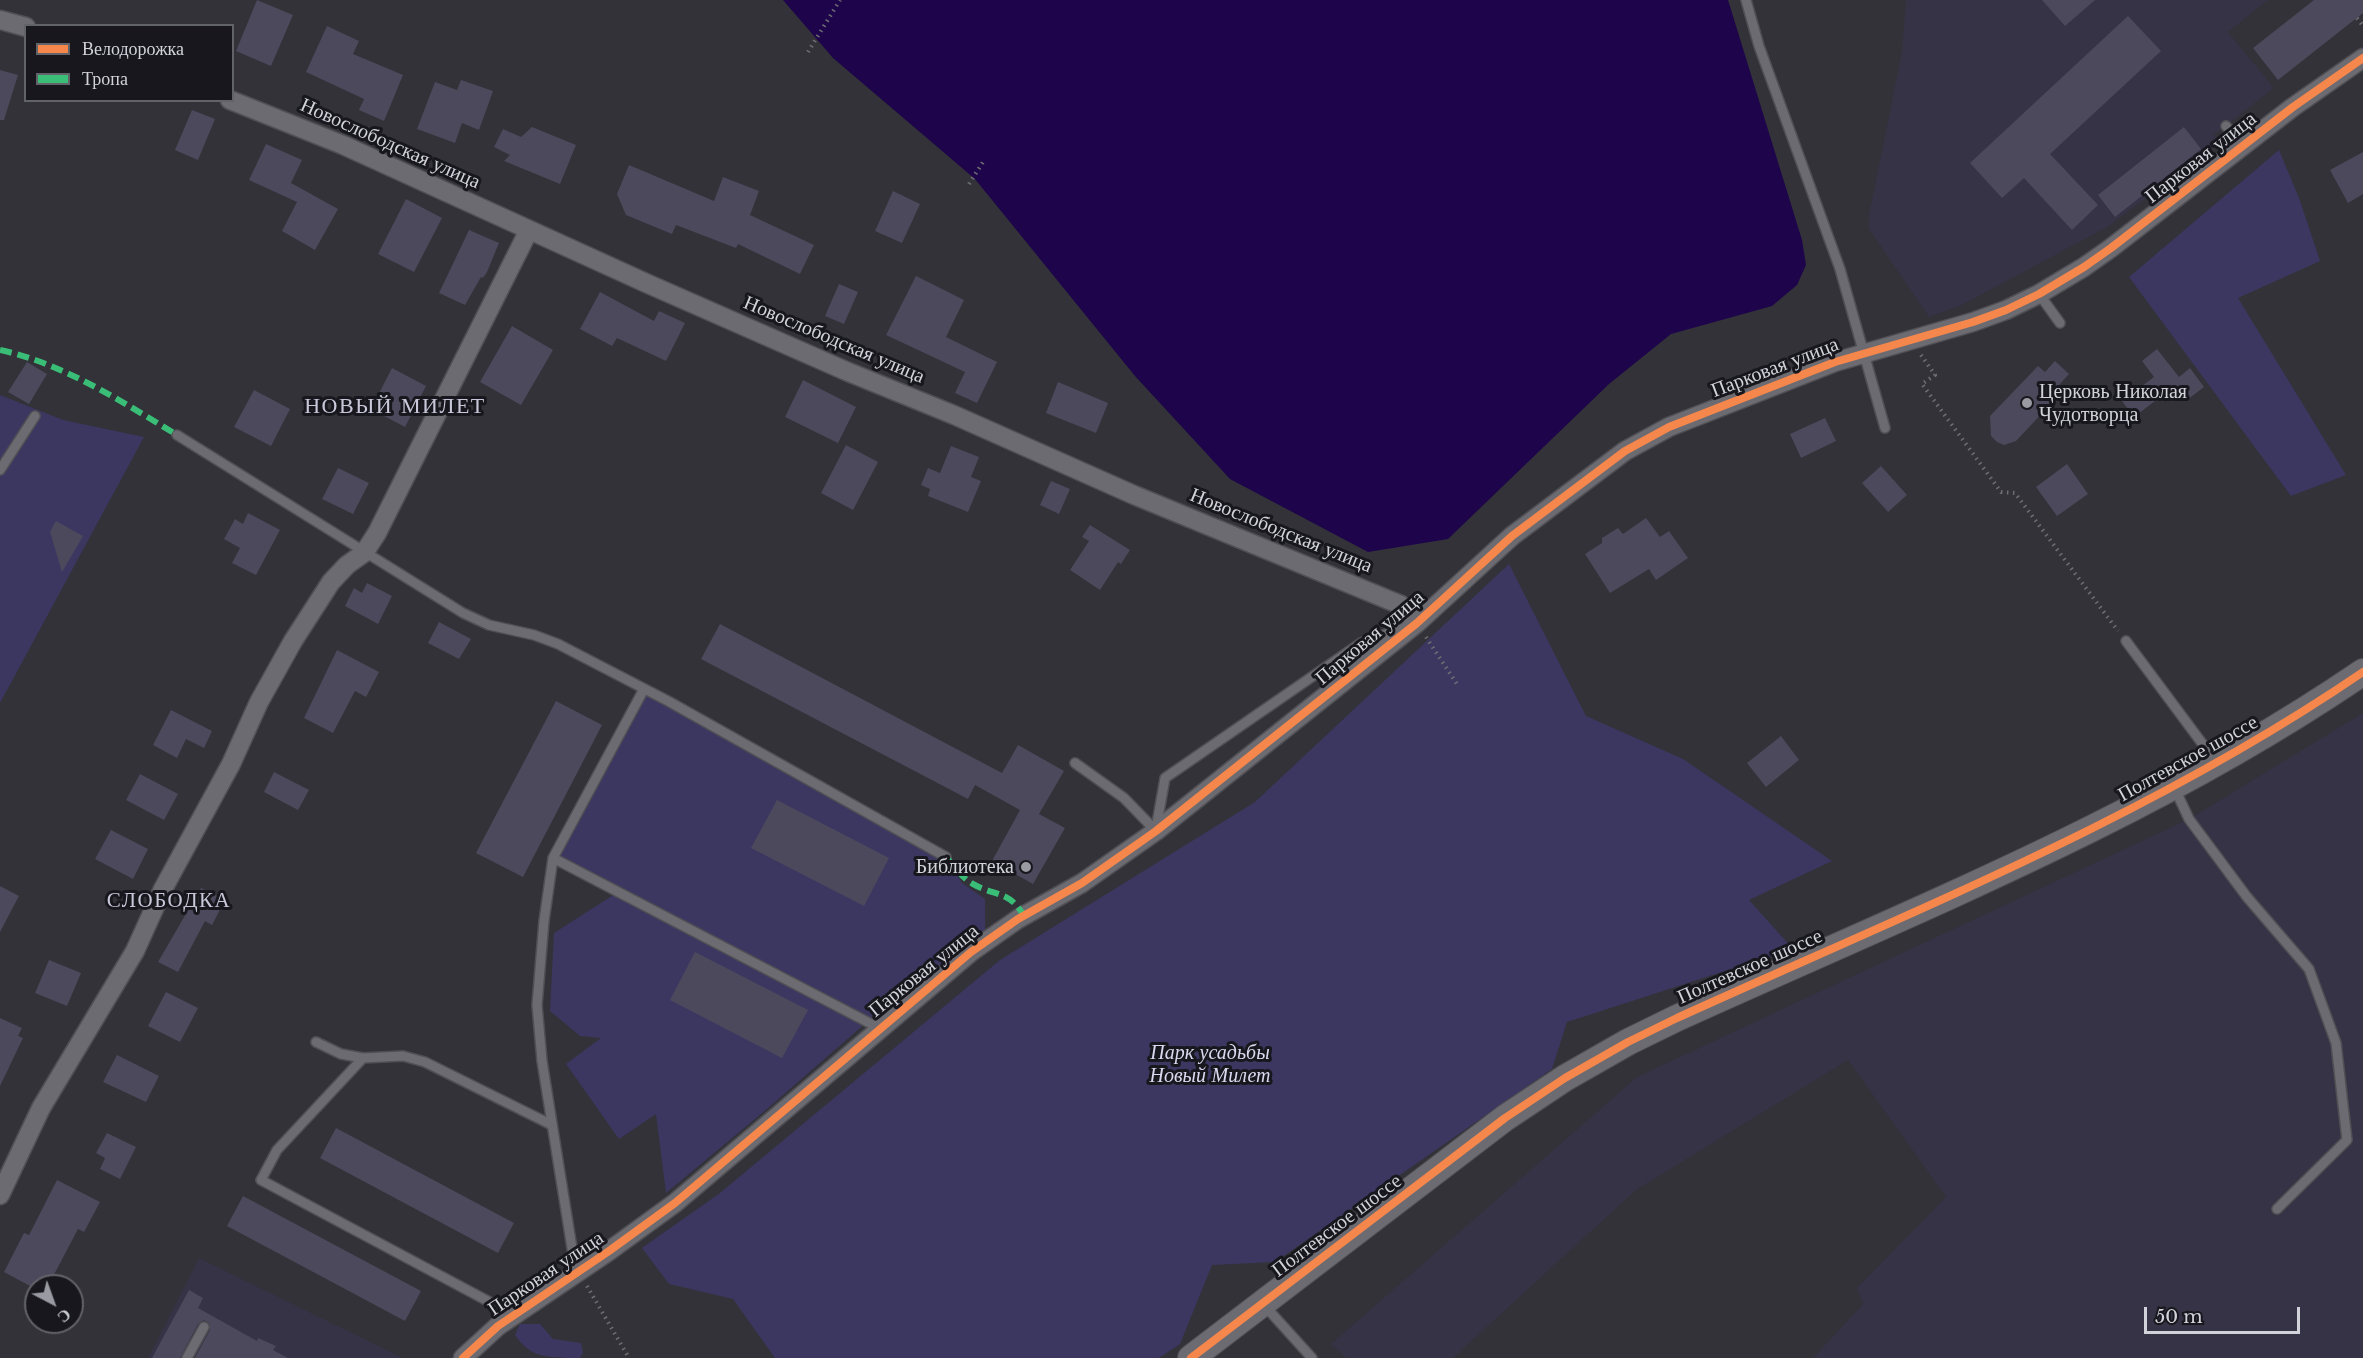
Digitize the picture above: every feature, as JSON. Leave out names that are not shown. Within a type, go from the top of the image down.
[{"type":"street","points":[[0,20],[24,26]]},
{"type":"street","name":"Парковая улица","points":[[463,1358],[514,1315],[675,1203],[971,952],[1018,919],[1082,883],[1156,831],[1417,623],[1520,529],[1604,465],[1638,443],[1688,420],[1863,353],[2006,310],[2039,294],[2111,248],[2243,146],[2363,58]]},
{"type":"street","name":"Новослободская улица","points":[[234,102],[343,145],[814,357],[954,415],[1134,495],[1401,605],[1417,623]]},
{"type":"street","points":[[0,1195],[41,1108],[135,951],[163,889],[231,764],[259,702],[292,640],[331,582],[347,565],[364,553],[377,533],[529,230]]},
{"type":"street","name":"Полтевское шоссе","points":[[1191,1358],[1505,1118],[1566,1078],[1628,1042],[2058,846],[2174,787],[2272,732],[2363,672]]},
{"type":"lane","points":[[1746,0],[1759,46],[1839,269],[1885,428]]},
{"type":"lane","points":[[2226,126],[2243,146]]},
{"type":"lane","points":[[2039,294],[2060,323]]},
{"type":"lane","points":[[0,470],[35,416]]},
{"type":"lane","points":[[177,435],[463,613],[489,626],[534,635],[558,644],[644,689],[946,857]]},
{"type":"lane","points":[[1156,831],[1165,778],[1360,643],[1417,623]]},
{"type":"lane","points":[[2126,641],[2217,763]]},
{"type":"lane","points":[[576,1273],[542,1061],[537,1005],[544,921],[553,858],[644,689]]},
{"type":"lane","points":[[1075,763],[1124,798],[1156,831]]},
{"type":"lane","points":[[2174,787],[2189,819],[2247,897],[2309,969],[2336,1043],[2347,1140],[2277,1209]]},
{"type":"lane","points":[[553,858],[879,1029]]},
{"type":"lane","points":[[316,1042],[341,1054],[363,1058],[403,1056],[425,1062],[552,1125]]},
{"type":"lane","points":[[363,1058],[277,1150],[261,1180],[514,1315]]},
{"type":"lane","points":[[1262,1303],[1312,1358]]},
{"type":"lane","points":[[187,1358],[204,1328]]},
{"type":"path","points":[[808,52],[840,0]]},
{"type":"path","points":[[2357,18],[2363,26]]},
{"type":"path","points":[[969,184],[983,162]]},
{"type":"path","points":[[1909,340],[1935,375],[1922,384],[2001,492],[2015,494],[2126,641]]},
{"type":"path","points":[[1417,623],[1457,684]]},
{"type":"path","points":[[576,1273],[609,1321],[629,1358]]},
{"type":"shaded area","points":[[783,0],[1728,0],[1802,240],[1806,265],[1797,285],[1772,306],[1671,334],[1609,384],[1448,539],[1368,552],[1230,479],[1135,376],[975,179],[833,58]]},
{"type":"shaded area","points":[[1906,0],[2268,0],[2228,32],[2274,88],[2214,135],[2220,142],[2109,226],[1962,305],[1929,317],[1869,229],[1869,215],[1902,51]]},
{"type":"shaded area","points":[[2363,713],[2363,1358],[1813,1358],[1863,1304],[1857,1288],[1946,1197],[1848,1060],[1636,1190],[1453,1358],[1346,1358],[1331,1344],[1637,1077],[2189,819]]},
{"type":"shaded area","points":[[199,1258],[403,1358],[148,1358]]},
{"type":"green space","points":[[2279,150],[2299,198],[2320,261],[2238,298],[2346,475],[2291,496],[2129,277]]},
{"type":"green space","points":[[0,395],[63,420],[144,437],[0,703]]},
{"type":"green space","name":"Парк усадьбы Новый Милет","points":[[1509,564],[1586,716],[1683,759],[1832,861],[1749,900],[1793,949],[1567,1022],[1552,1069],[1275,1262],[1212,1265],[1180,1344],[1159,1358],[775,1358],[733,1299],[669,1284],[642,1248],[720,1193],[1000,960],[1255,802]]},
{"type":"green space","points":[[644,689],[946,857],[962,883],[985,899],[985,931],[875,1015],[666,1193],[656,1114],[619,1139],[566,1064],[601,1038],[580,1036],[550,1011],[554,933],[618,892],[553,858]]},
{"type":"green space","points":[[520,1324],[540,1324],[553,1339],[581,1343],[583,1353],[580,1358],[569,1358],[550,1357],[534,1352],[521,1343],[515,1335]]},
{"type":"building","points":[[257,0],[293,15],[271,66],[236,51]]},
{"type":"building","points":[[2042,0],[2095,0],[2065,26]]},
{"type":"building","points":[[2314,0],[2363,0],[2363,13],[2278,80],[2253,48]]},
{"type":"building","points":[[2128,16],[2161,51],[2050,154],[2098,205],[2072,230],[2024,178],[2002,198],[1970,163]]},
{"type":"building","points":[[327,26],[359,41],[353,54],[403,75],[384,121],[359,110],[364,99],[306,72]]},
{"type":"building","points":[[0,70],[18,75],[4,120],[0,120]]},
{"type":"building","points":[[461,80],[493,91],[479,130],[462,123],[455,143],[417,129],[435,82],[457,90]]},
{"type":"building","points":[[192,110],[215,119],[198,160],[175,150]]},
{"type":"building","points":[[532,127],[576,145],[560,184],[504,161],[510,155],[494,147],[503,129],[521,137]]},
{"type":"building","points":[[2184,127],[2201,149],[2115,217],[2098,195]]},
{"type":"building","points":[[266,144],[302,160],[291,183],[338,209],[315,250],[282,231],[297,202],[249,180]]},
{"type":"building","points":[[2363,152],[2363,194],[2348,203],[2330,170]]},
{"type":"building","points":[[629,165],[714,201],[723,177],[759,191],[750,215],[814,245],[800,274],[738,244],[736,248],[676,225],[672,234],[626,215],[617,194]]},
{"type":"building","points":[[893,191],[920,204],[902,243],[875,231]]},
{"type":"building","points":[[406,199],[442,218],[414,272],[378,254]]},
{"type":"building","points":[[469,230],[499,243],[487,272],[483,278],[481,277],[465,305],[439,293]]},
{"type":"building","points":[[916,276],[964,300],[946,337],[997,362],[977,403],[955,393],[965,372],[886,335]]},
{"type":"building","points":[[839,284],[858,292],[844,324],[825,316]]},
{"type":"building","points":[[600,292],[654,321],[659,311],[685,323],[666,361],[617,338],[612,346],[580,329]]},
{"type":"building","points":[[512,326],[553,350],[521,405],[480,382]]},
{"type":"building","points":[[2157,349],[2179,377],[2190,368],[2204,387],[2187,400],[2176,385],[2134,417],[2122,401],[2154,377],[2142,361]]},
{"type":"building","name":"Церковь Николая Чудотворца","points":[[2055,361],[2069,374],[2059,385],[2064,390],[2016,441],[2004,445],[1997,442],[1991,436],[1990,416],[2038,366],[2045,372]]},
{"type":"building","points":[[27,362],[47,374],[29,404],[8,392]]},
{"type":"building","points":[[392,368],[426,386],[405,427],[371,409]]},
{"type":"building","points":[[803,380],[856,407],[838,443],[785,417]]},
{"type":"building","points":[[1058,382],[1108,403],[1096,433],[1046,413]]},
{"type":"building","points":[[254,390],[290,409],[271,446],[234,427]]},
{"type":"building","points":[[1825,418],[1836,441],[1801,458],[1790,434]]},
{"type":"building","points":[[846,445],[878,462],[853,510],[821,493]]},
{"type":"building","points":[[951,446],[979,457],[971,477],[981,481],[968,512],[928,496],[930,489],[921,485],[928,468],[940,473]]},
{"type":"building","points":[[2067,464],[2088,494],[2057,516],[2036,487]]},
{"type":"building","points":[[1881,466],[1907,495],[1888,512],[1862,483]]},
{"type":"building","points":[[338,468],[369,483],[353,514],[322,499]]},
{"type":"building","points":[[1051,481],[1070,489],[1059,514],[1040,505]]},
{"type":"building","points":[[248,513],[280,530],[256,575],[232,563],[240,548],[224,539],[235,519],[243,524]]},
{"type":"building","points":[[1646,518],[1660,537],[1669,531],[1688,558],[1656,580],[1649,569],[1610,593],[1585,554],[1602,543],[1602,538],[1618,528],[1623,534]]},
{"type":"building","points":[[56,521],[83,536],[62,572],[50,532]]},
{"type":"building","points":[[1090,525],[1130,550],[1121,564],[1118,562],[1100,590],[1070,570],[1089,541],[1082,537]]},
{"type":"building","points":[[367,583],[392,596],[378,624],[345,606],[354,588],[362,593]]},
{"type":"building","points":[[439,622],[471,639],[459,659],[428,643]]},
{"type":"building","points":[[720,624],[1002,773],[1018,745],[1064,771],[1039,814],[1065,828],[1033,884],[992,861],[1020,810],[975,785],[968,799],[701,659]]},
{"type":"building","points":[[337,650],[379,672],[366,697],[355,691],[333,733],[304,718]]},
{"type":"building","points":[[556,701],[602,725],[523,877],[476,853]]},
{"type":"building","points":[[171,710],[212,731],[204,748],[186,739],[177,758],[153,745]]},
{"type":"building","points":[[1781,736],[1799,760],[1766,787],[1747,763]]},
{"type":"building","points":[[274,772],[309,790],[298,810],[264,792]]},
{"type":"building","points":[[140,774],[178,794],[164,820],[126,800]]},
{"type":"building","points":[[777,800],[889,858],[864,906],[751,848]]},
{"type":"building","points":[[111,830],[148,849],[133,879],[95,859]]},
{"type":"building","points":[[0,886],[19,896],[0,932]]},
{"type":"building","points":[[201,888],[225,900],[212,925],[205,921],[178,972],[158,962]]},
{"type":"building","points":[[695,952],[808,1010],[782,1058],[670,1000]]},
{"type":"building","points":[[49,960],[81,973],[67,1006],[35,993]]},
{"type":"building","points":[[166,992],[198,1008],[180,1042],[148,1026]]},
{"type":"building","points":[[0,1018],[22,1028],[18,1036],[23,1038],[0,1086]]},
{"type":"building","points":[[117,1055],[159,1076],[146,1102],[103,1082]]},
{"type":"building","points":[[336,1128],[514,1223],[498,1253],[320,1158]]},
{"type":"building","points":[[107,1133],[136,1147],[120,1179],[100,1169],[105,1158],[96,1153]]},
{"type":"building","points":[[57,1180],[100,1202],[84,1232],[78,1229],[54,1274],[24,1274],[24,1283],[4,1272],[24,1233],[29,1235]]},
{"type":"building","points":[[243,1196],[421,1291],[405,1321],[227,1226]]},
{"type":"building","points":[[189,1290],[203,1298],[198,1308],[257,1341],[258,1338],[276,1346],[273,1350],[288,1358],[195,1358],[210,1330],[209,1323],[204,1320],[198,1324],[180,1358],[152,1358]]},
{"type":"marked path","points":[[0,350],[46,364],[92,385],[177,435]]},
{"type":"marked path","points":[[946,857],[969,882],[1007,898],[1024,916]]},
{"type":"cycle path","points":[[463,1358],[498,1326],[675,1203],[971,952],[1018,919],[1082,883],[1156,831],[1417,623],[1512,536],[1625,451],[1669,427],[1835,362],[1973,322],[2006,310],[2039,294],[2111,248],[2293,107],[2363,58]]},
{"type":"cycle path","points":[[1191,1358],[1505,1118],[1565,1078],[1628,1042],[1677,1018],[2028,860],[2114,817],[2282,724],[2363,672]]},
{"type":"place","name":"Церковь Николая Чудотворца","points":[[2027,403]]},
{"type":"place","name":"Библиотека","points":[[1026,867]]},
{"type":"district","name":"НОВЫЙ МИЛЕТ","points":[[395,407]]},
{"type":"district","name":"СЛОБОДКА","points":[[169,901]]}]
